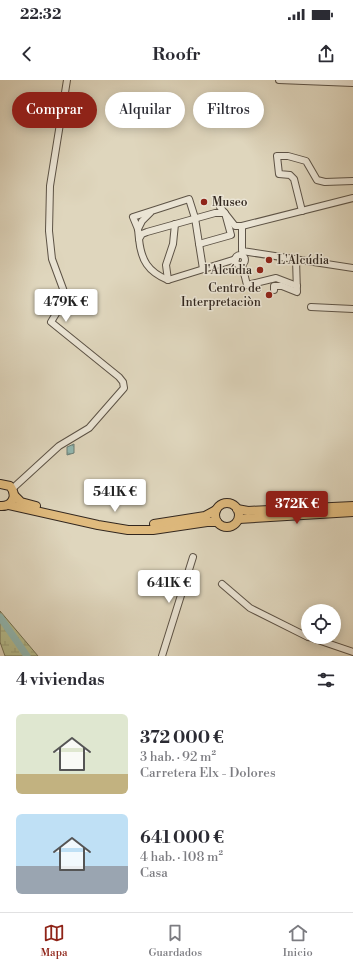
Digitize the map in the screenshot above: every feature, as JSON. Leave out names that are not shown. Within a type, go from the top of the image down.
[{"type":"main road","points":[[0,484],[8,484],[17,499],[26,504],[132,525],[155,524],[205,516],[226,503],[233,505],[237,509],[239,518],[236,524],[229,527],[222,527],[217,522],[215,517],[216,510]]},
{"type":"main road","points":[[4,505],[13,501],[13,492]]},
{"type":"main road","points":[[4,505],[128,530],[153,530],[207,522],[217,522]]},
{"type":"main road","points":[[237,509],[248,510],[353,506]]},
{"type":"main road","points":[[239,518],[353,512]]},
{"type":"street","points":[[13,492],[58,446],[90,428],[124,388],[123,382],[119,377],[51,322],[66,296],[52,258],[49,230],[50,186],[67,80]]},
{"type":"street","points":[[279,80],[353,83]]},
{"type":"street","points":[[302,211],[294,179],[290,174],[279,174],[277,156],[288,156],[306,161],[317,180],[325,182],[353,181]]},
{"type":"street","points":[[220,207],[235,226],[242,226],[353,198]]},
{"type":"street","points":[[203,269],[195,218],[189,199],[133,218],[138,229],[142,260],[158,276],[168,280],[236,259],[242,253],[296,259],[353,268]]},
{"type":"street","points":[[138,229],[142,221],[153,211]]},
{"type":"street","points":[[139,240],[142,234],[147,232],[215,212],[225,213]]},
{"type":"street","points":[[199,244],[231,235],[225,213]]},
{"type":"street","points":[[168,280],[166,265],[173,244],[175,224]]},
{"type":"street","points":[[242,226],[242,253],[245,260],[242,265],[247,285],[276,278],[297,286]]},
{"type":"street","points":[[236,259],[237,264],[242,265]]},
{"type":"street","points":[[274,290],[274,286],[282,286],[297,292],[296,259]]},
{"type":"street","points":[[311,307],[353,309]]},
{"type":"street","points":[[162,656],[193,557]]},
{"type":"street","points":[[222,584],[250,608],[301,634]]},
{"type":"street","points":[[329,644],[353,652]]},
{"type":"green space","points":[[0,611],[38,656],[5,656],[0,642]]},
{"type":"water","points":[[74,444],[74,453],[67,455],[67,447]]},
{"type":"waterway","points":[[0,617],[27,656]]},
{"type":"place","name":"Museo","points":[[204,202]]},
{"type":"place","name":"L'Alcúdia","points":[[269,260]]},
{"type":"place","name":"l'Alcúdia","points":[[260,270]]},
{"type":"place","name":"Centro de Interpretaciòn","points":[[269,295]]}]
